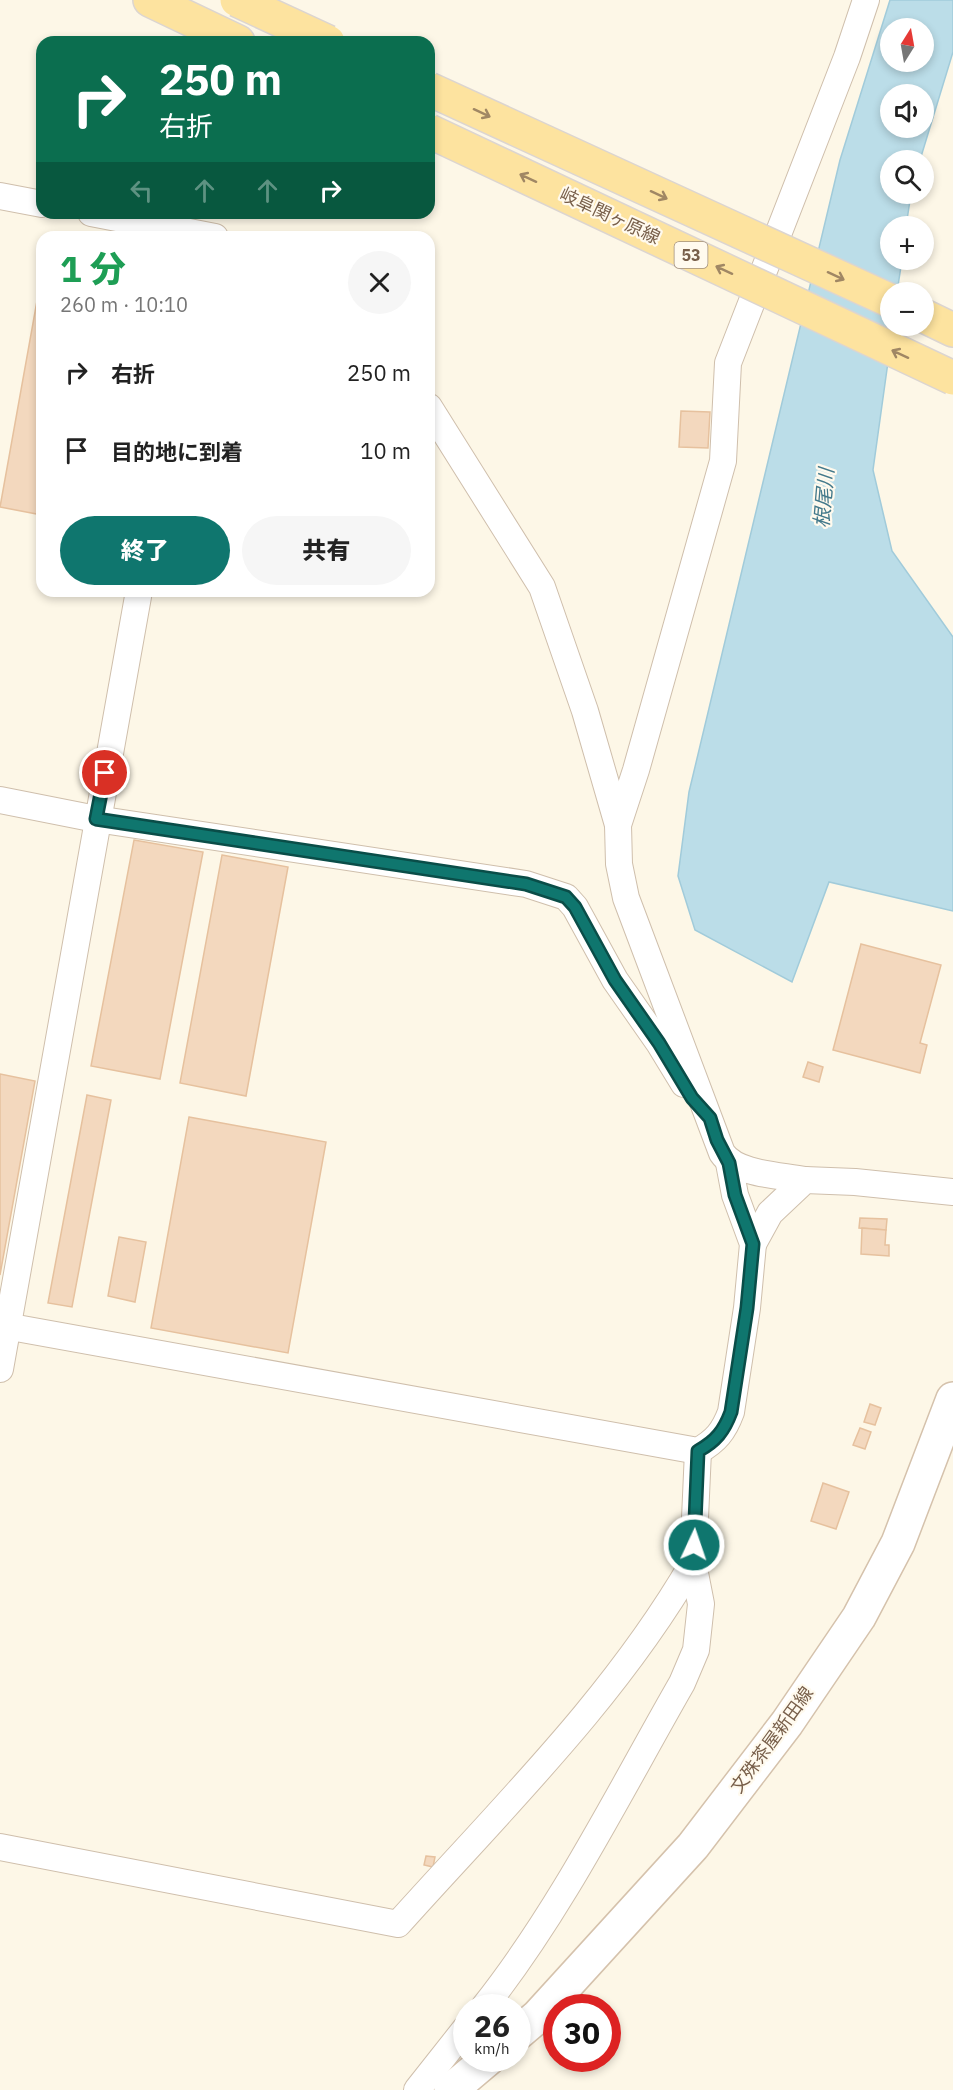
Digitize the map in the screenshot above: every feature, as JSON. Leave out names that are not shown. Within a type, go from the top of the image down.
[{"type":"main road","points":[[150,0],[225,36]]},
{"type":"main road","points":[[237,0],[315,36]]},
{"type":"main road","name":"53","points":[[435,92],[880,296]]},
{"type":"main road","name":"岐阜関ヶ原線","points":[[435,134],[953,378]]},
{"type":"main road","points":[[934,321],[953,330]]},
{"type":"main road","name":"文殊茶屋新田線","points":[[531,2022],[693,1845],[793,1714],[859,1617],[898,1543],[953,1399]]},
{"type":"main road","points":[[451,2090],[472,2072]]},
{"type":"street","points":[[248,36],[256,0]]},
{"type":"street","points":[[618,825],[636,770],[723,461],[728,363],[847,57],[866,0]]},
{"type":"street","points":[[0,196],[36,203]]},
{"type":"street","points":[[133,219],[209,230]]},
{"type":"street","points":[[435,417],[542,587],[585,711],[618,825],[619,864],[626,898],[719,1147],[729,1163],[735,1195],[753,1244]]},
{"type":"street","points":[[0,1369],[4,1326],[138,597]]},
{"type":"street","points":[[0,800],[96,819],[526,884],[566,897],[584,920],[615,980],[659,1043],[692,1098],[710,1118]]},
{"type":"street","points":[[729,1163],[805,1180],[855,1182],[953,1192]]},
{"type":"street","points":[[4,1326],[341,1384],[698,1451],[712,1443],[725,1428],[731,1412],[747,1308],[753,1244],[770,1212],[805,1180]]},
{"type":"street","points":[[494,1994],[519,1963],[682,1683],[696,1650],[700,1604],[693,1563],[698,1451]]},
{"type":"street","points":[[0,1847],[398,1924],[602,1696],[666,1610],[693,1563]]},
{"type":"street","points":[[417,2090],[453,2044]]},
{"type":"water","name":"根尾川","points":[[890,0],[953,0],[953,52],[934,114],[934,84],[880,84],[880,138],[927,138],[923,150],[880,150],[880,204],[909,204],[908,216],[880,216],[880,270],[900,270],[899,282],[880,282],[880,336],[892,336],[873,470],[892,551],[953,637],[953,911],[829,882],[792,982],[695,930],[678,876],[689,792],[840,160],[880,32],[880,72],[934,72],[934,18],[884,18]]},
{"type":"building","points":[[36,306],[36,514],[0,507]]},
{"type":"building","points":[[681,411],[710,412],[708,448],[679,447]]},
{"type":"building","points":[[134,840],[203,852],[160,1079],[91,1066]]},
{"type":"building","points":[[222,855],[288,867],[246,1096],[180,1083]]},
{"type":"building","points":[[861,944],[941,965],[920,1043],[927,1045],[920,1073],[833,1050]]},
{"type":"building","points":[[808,1062],[823,1067],[819,1082],[803,1077]]},
{"type":"building","points":[[0,1074],[35,1081],[0,1275]]},
{"type":"building","points":[[87,1095],[111,1100],[72,1307],[48,1303]]},
{"type":"building","points":[[189,1117],[326,1142],[288,1353],[151,1328]]},
{"type":"building","points":[[860,1218],[887,1219],[886,1230],[859,1228]]},
{"type":"building","points":[[862,1228],[886,1230],[885,1245],[889,1245],[889,1256],[861,1254]]},
{"type":"building","points":[[119,1237],[146,1242],[135,1302],[108,1296]]},
{"type":"building","points":[[870,1404],[881,1408],[875,1425],[864,1422]]},
{"type":"building","points":[[860,1428],[871,1432],[865,1449],[853,1445]]},
{"type":"building","points":[[823,1483],[849,1492],[836,1529],[811,1521]]},
{"type":"building","points":[[426,1856],[435,1857],[433,1867],[424,1865]]},
{"type":"route","points":[[105,773],[96,819],[526,884],[566,897],[575,907],[615,980],[659,1043],[692,1098],[710,1118],[722,1153],[729,1163],[735,1195],[753,1244],[747,1308],[731,1412],[725,1428],[712,1443],[698,1451],[694,1545]]}]
